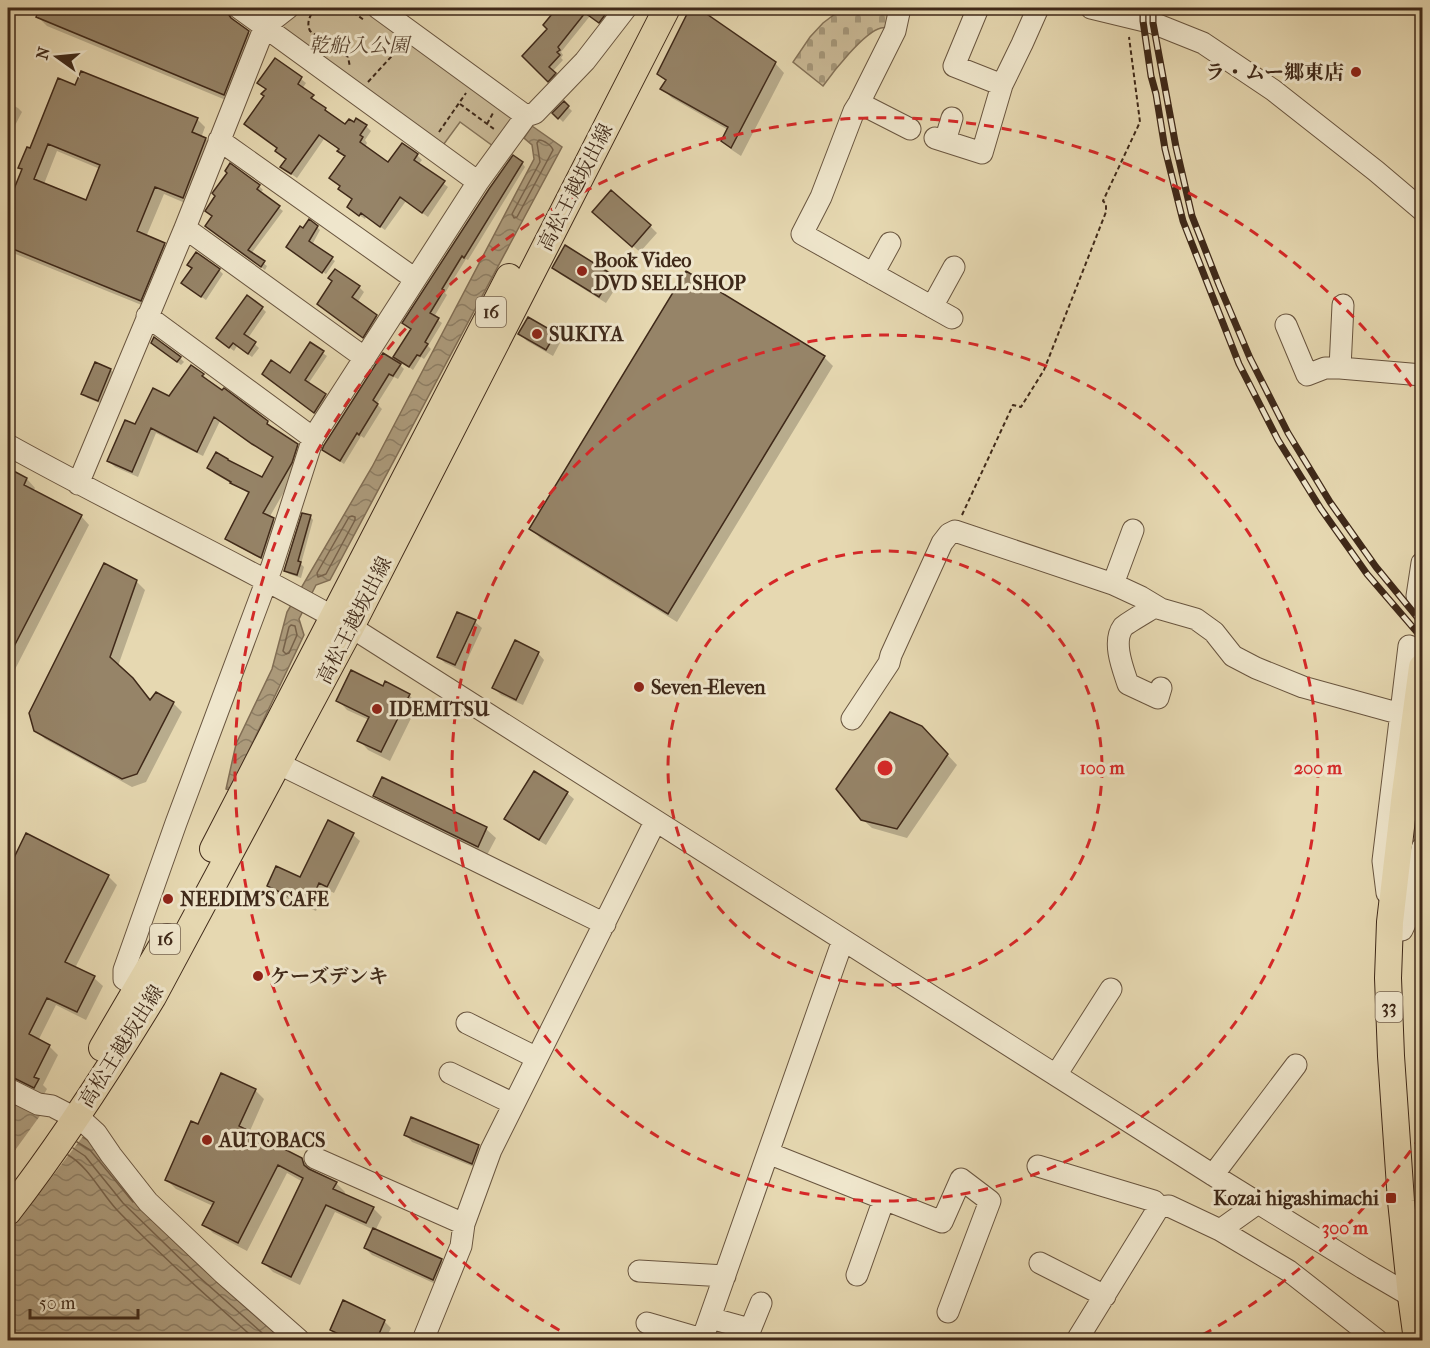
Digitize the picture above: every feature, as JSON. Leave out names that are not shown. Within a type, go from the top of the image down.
[{"type":"main road","name":"高松王越坂出線","points":[[342,622],[649,8]]},
{"type":"main road","name":"高松王越坂出線","points":[[8,1212],[37,1174],[67,1118],[145,992],[667,8]]},
{"type":"main road","name":"33","points":[[1418,1341],[1419,1294],[1405,1137],[1396,926],[1405,793],[1422,668]]},
{"type":"main road","name":"33","points":[[1396,926],[1422,777]]},
{"type":"main road","name":"高松王越坂出線","points":[[8,1185],[23,1165],[67,1118]]},
{"type":"street","points":[[239,8],[478,182]]},
{"type":"street","points":[[78,484],[265,26],[288,8]]},
{"type":"street","points":[[378,8],[526,116]]},
{"type":"street","points":[[145,992],[124,979],[124,970],[272,566],[313,438],[478,182],[509,139],[526,116],[535,113],[585,61],[626,8]]},
{"type":"street","points":[[900,8],[895,31],[854,111],[821,197],[802,234],[952,318]]},
{"type":"street","points":[[978,8],[954,66],[1002,85]]},
{"type":"street","points":[[952,118],[940,140],[982,153],[1002,85],[1038,8]]},
{"type":"street","points":[[1091,8],[1153,23],[1203,43],[1273,90],[1422,210]]},
{"type":"street","points":[[859,103],[910,129]]},
{"type":"street","points":[[219,140],[415,279]]},
{"type":"street","points":[[184,228],[365,358]]},
{"type":"street","points":[[873,274],[890,243]]},
{"type":"street","points":[[933,307],[954,267]]},
{"type":"street","points":[[1340,368],[1343,305]]},
{"type":"street","points":[[147,316],[313,438]]},
{"type":"street","points":[[1286,325],[1307,375],[1325,368],[1422,375]]},
{"type":"street","points":[[8,446],[342,622],[1213,1175],[1363,1268],[1419,1294]]},
{"type":"street","points":[[1113,584],[1132,530]]},
{"type":"street","points":[[852,719],[889,663],[942,543],[948,534],[955,531],[1113,584],[1161,609],[1196,619],[1214,632],[1233,656],[1256,668],[1303,687],[1401,714]]},
{"type":"street","points":[[1422,563],[1417,596],[1422,603]]},
{"type":"street","points":[[1156,606],[1124,627],[1119,638],[1118,652],[1128,684],[1158,698],[1161,688]]},
{"type":"street","points":[[1422,668],[1409,646],[1383,861],[1396,926],[1408,917],[1422,848]]},
{"type":"street","points":[[270,759],[605,924]]},
{"type":"street","points":[[423,1341],[461,1246],[464,1224],[491,1150],[656,822]]},
{"type":"street","points":[[647,1323],[702,1340],[843,940]]},
{"type":"street","points":[[1056,1075],[1111,989]]},
{"type":"street","points":[[467,1023],[537,1058]]},
{"type":"street","points":[[1213,1175],[1296,1065]]},
{"type":"street","points":[[450,1073],[514,1104]]},
{"type":"street","points":[[8,1089],[38,1104],[52,1106],[67,1118],[85,1123],[96,1133],[148,1202],[299,1341]]},
{"type":"street","points":[[768,1153],[942,1222],[960,1179],[990,1201],[948,1312]]},
{"type":"street","points":[[315,1158],[464,1224]]},
{"type":"street","points":[[1038,1166],[1154,1201],[1159,1207]]},
{"type":"street","points":[[857,1275],[884,1199]]},
{"type":"street","points":[[1220,1230],[1258,1203]]},
{"type":"street","points":[[1159,1207],[1168,1206],[1220,1230],[1289,1271],[1377,1341]]},
{"type":"street","points":[[1077,1341],[1159,1207]]},
{"type":"street","points":[[1040,1263],[1105,1296]]},
{"type":"street","points":[[639,1271],[725,1276]]},
{"type":"street","points":[[710,1317],[748,1335],[761,1303]]},
{"type":"street","points":[[1418,1341],[1422,1327]]},
{"type":"path","points":[[316,8],[308,22],[310,31],[348,57],[351,68]]},
{"type":"path","points":[[955,531],[1013,405],[1021,407],[1044,370],[1106,212],[1106,204],[1103,201],[1140,122],[1128,18]]},
{"type":"path","points":[[359,96],[411,32]]},
{"type":"path","points":[[439,132],[466,93]]},
{"type":"path","points":[[459,104],[509,139]]},
{"type":"green space","name":"乾船入公園","points":[[302,8],[368,8],[516,116],[493,146],[460,122],[441,148],[285,36],[282,26]]},
{"type":"green space","points":[[843,8],[896,8],[891,28],[881,28],[866,37],[849,53],[823,86],[793,62],[810,37],[823,23]]},
{"type":"water","points":[[532,126],[562,147],[330,580],[316,585],[299,619],[304,635],[230,790],[226,789],[236,744],[272,669],[287,612],[372,467],[534,159],[532,145],[524,138]]},
{"type":"water","points":[[8,1098],[86,1139],[290,1340],[8,1340]]},
{"type":"pier","points":[[42,1113],[84,1135],[8,1234],[8,1160]]},
{"type":"building","points":[[40,8],[224,8],[231,18],[249,31],[224,95],[36,17]]},
{"type":"building","points":[[557,8],[610,8],[599,23],[585,13],[558,47],[560,50],[557,52],[560,55],[549,67],[556,73],[548,82],[522,56],[547,29],[543,25]]},
{"type":"building","points":[[690,8],[698,8],[776,62],[731,148],[721,141],[728,127],[660,89],[666,80],[657,74]]},
{"type":"building","points":[[275,58],[302,77],[298,84],[314,95],[311,98],[326,108],[325,110],[345,124],[349,119],[354,122],[356,118],[367,125],[360,135],[363,137],[360,142],[388,162],[402,143],[418,154],[414,160],[445,181],[422,213],[400,197],[380,227],[361,213],[359,216],[347,207],[352,199],[338,189],[340,186],[329,178],[345,156],[319,135],[291,174],[280,167],[286,159],[275,151],[277,148],[244,124],[264,96],[261,94],[266,89],[257,83]]},
{"type":"building","points":[[81,71],[198,118],[192,132],[206,138],[183,198],[155,187],[137,231],[165,243],[141,301],[8,247],[8,204],[22,169],[18,168],[27,147],[30,148],[58,78],[75,85]],"holes":[[[48,144],[100,165],[86,200],[34,179]]]},
{"type":"building","points":[[564,101],[569,106],[558,119],[552,113]]},
{"type":"building","points":[[513,155],[523,162],[464,258],[462,256],[442,289],[444,290],[430,313],[439,318],[425,342],[428,344],[409,367],[393,357],[411,329],[402,323]]},
{"type":"building","points":[[230,163],[260,185],[257,189],[280,206],[248,250],[265,261],[261,267],[205,226],[212,216],[205,211],[215,196],[212,193],[227,173],[225,171]]},
{"type":"building","points":[[611,190],[651,225],[632,247],[592,212]]},
{"type":"building","points":[[309,219],[318,226],[309,241],[333,257],[322,273],[286,247],[300,226],[303,228]]},
{"type":"building","name":"Book Video DVD SELL SHOP","points":[[565,245],[613,275],[599,297],[552,268]]},
{"type":"building","points":[[196,252],[220,269],[201,297],[181,283],[192,268],[187,265]]},
{"type":"building","points":[[335,269],[360,286],[352,297],[377,315],[363,338],[317,304],[332,281],[328,278]]},
{"type":"building","points":[[686,271],[825,356],[668,614],[529,529]]},
{"type":"building","points":[[247,295],[263,307],[244,334],[256,342],[248,354],[233,343],[229,348],[216,338]]},
{"type":"building","name":"SUKIYA","points":[[528,317],[556,333],[546,350],[518,334]]},
{"type":"building","points":[[154,337],[181,357],[177,362],[151,343]]},
{"type":"building","points":[[310,342],[324,351],[305,380],[326,394],[314,413],[262,374],[271,360],[290,373]]},
{"type":"building","points":[[383,353],[401,364],[393,376],[389,374],[373,400],[378,404],[340,461],[322,450]]},
{"type":"building","points":[[95,362],[111,369],[98,401],[81,394]]},
{"type":"building","points":[[191,365],[204,374],[202,376],[222,390],[224,388],[268,421],[267,424],[298,444],[292,463],[263,513],[274,518],[261,558],[225,539],[249,492],[207,468],[216,452],[262,477],[273,457],[214,417],[197,452],[151,428],[132,472],[107,461],[125,420],[135,424],[153,388],[169,396]]},
{"type":"building","points":[[8,468],[27,478],[24,485],[82,515],[8,658],[8,505],[14,493],[8,489]]},
{"type":"building","points":[[302,513],[311,515],[298,561],[301,562],[297,575],[284,571]]},
{"type":"building","points":[[104,563],[137,580],[110,657],[133,678],[150,700],[156,692],[174,702],[137,774],[122,779],[34,731],[29,713]]},
{"type":"building","points":[[457,612],[476,620],[455,665],[437,657]]},
{"type":"building","points":[[515,640],[539,652],[516,700],[492,688]]},
{"type":"building","name":"IDEMITSU","points":[[351,670],[383,686],[385,681],[410,694],[381,752],[357,741],[369,717],[336,701]]},
{"type":"building","points":[[890,712],[922,726],[948,754],[897,829],[861,820],[836,789]]},
{"type":"building","points":[[534,771],[568,792],[539,840],[504,819]]},
{"type":"building","points":[[382,777],[487,827],[478,847],[373,796]]},
{"type":"building","points":[[328,820],[354,833],[327,887],[319,883],[309,906],[267,886],[276,866],[300,877]]},
{"type":"building","points":[[26,833],[109,875],[65,962],[95,976],[77,1012],[47,998],[29,1034],[50,1045],[34,1077],[39,1079],[34,1088],[8,1076],[8,870]]},
{"type":"building","points":[[221,1073],[256,1089],[239,1126],[302,1158],[304,1165],[309,1169],[337,1182],[333,1189],[374,1207],[366,1223],[326,1205],[291,1277],[262,1263],[303,1178],[278,1165],[238,1243],[202,1225],[214,1202],[165,1180],[191,1121],[198,1124]]},
{"type":"building","points":[[411,1117],[479,1145],[472,1164],[404,1135]]},
{"type":"building","points":[[373,1228],[442,1259],[433,1280],[364,1248]]},
{"type":"building","points":[[343,1300],[385,1320],[376,1341],[353,1341],[330,1330]]},
{"type":"railway","points":[[1143,8],[1151,76],[1165,149],[1183,221],[1239,364],[1278,440],[1321,509],[1367,574],[1422,638]]},
{"type":"railway","points":[[1153,8],[1153,23],[1176,147],[1192,216],[1250,358],[1288,433],[1330,502],[1376,567],[1422,623]]},
{"type":"place","name":"ラ・ムー郷東店","points":[[1356,72]]},
{"type":"place","name":"Book Video DVD SELL SHOP","points":[[582,271]]},
{"type":"place","name":"SUKIYA","points":[[537,334]]},
{"type":"place","name":"Seven-Eleven","points":[[639,687]]},
{"type":"place","name":"IDEMITSU","points":[[377,709]]},
{"type":"place","name":"NEEDIM'S CAFE","points":[[168,899]]},
{"type":"place","name":"ケーズデンキ","points":[[258,976]]},
{"type":"place","name":"AUTOBACS","points":[[207,1140]]},
{"type":"place","name":"Kozai higashimachi","points":[[1391,1198]]}]
